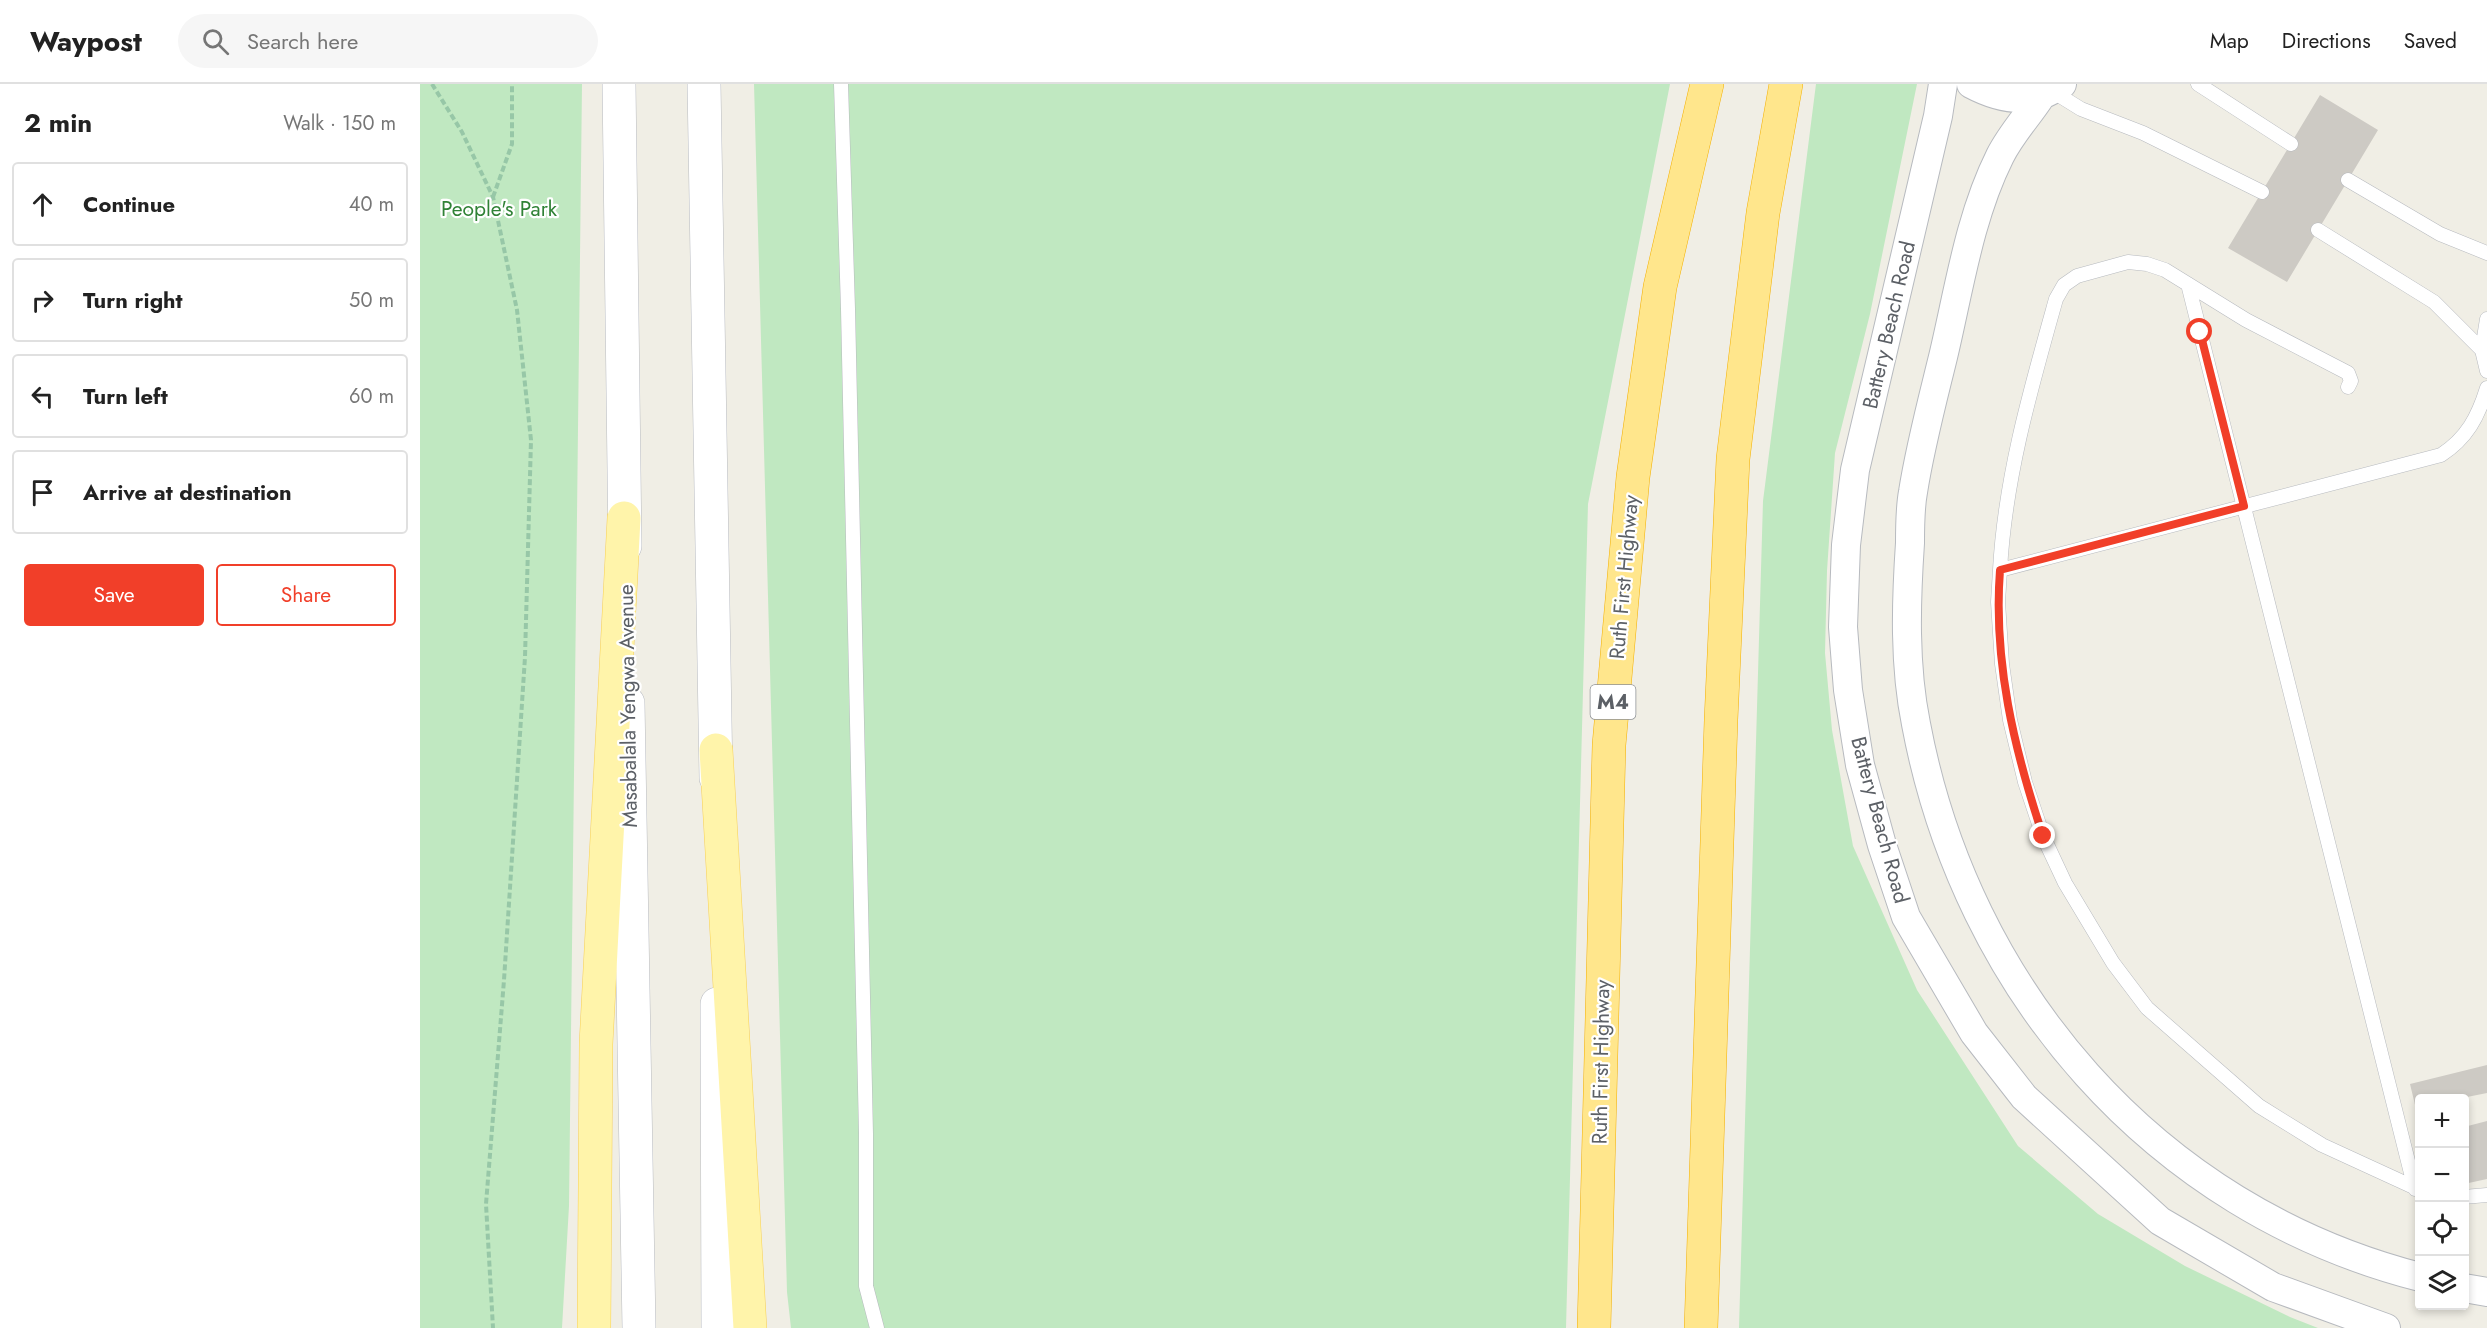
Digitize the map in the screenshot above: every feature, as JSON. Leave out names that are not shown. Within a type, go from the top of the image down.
[{"type":"highway","name":"Ruth First Highway","points":[[1594,1328],[1610,733],[1633,477],[1660,287],[1707,84]]},
{"type":"highway","points":[[1701,1328],[1720,744],[1733,459],[1763,213],[1786,84]]},
{"type":"main road","name":"Masabalala Yengwa Avenue","points":[[619,84],[624,518],[639,1328]]},
{"type":"main road","points":[[704,84],[716,750],[718,1328]]},
{"type":"main road","points":[[594,1328],[596,1044],[624,518]]},
{"type":"main road","points":[[716,750],[750,1328]]},
{"type":"street","name":"Battery Beach Road","points":[[1943,84],[1938,116],[1855,470],[1846,545],[1843,627],[1850,701],[1860,765],[1882,845],[1906,917],[1974,1033],[2024,1098],[2160,1221],[2273,1287],[2386,1328]]},
{"type":"street","points":[[1971,84],[1990,94],[2015,99],[2052,90]]},
{"type":"street","points":[[2052,90],[2002,152],[1981,202],[1912,494],[1908,573],[1908,654],[1915,723],[1939,817],[1976,914],[2021,988],[2062,1046],[2121,1113],[2185,1166],[2262,1214],[2328,1247],[2415,1275]]},
{"type":"street","points":[[2469,1289],[2487,1292]]},
{"type":"lane","points":[[841,84],[849,332],[866,1134],[866,1286],[877,1328]]},
{"type":"lane","points":[[2198,84],[2291,144]]},
{"type":"lane","points":[[2052,90],[2081,108],[2143,133],[2262,192]]},
{"type":"lane","points":[[2348,180],[2440,234],[2487,253]]},
{"type":"lane","points":[[2318,230],[2434,302],[2482,350]]},
{"type":"lane","points":[[2348,387],[2351,381],[2348,373],[2246,320],[2165,270],[2147,264],[2128,262],[2077,276],[2064,285],[2056,299],[2027,405],[2003,525],[1998,602],[2002,664],[2010,720],[2025,782],[2043,836],[2065,883],[2113,963],[2147,1008],[2259,1106],[2322,1145],[2415,1189]]},
{"type":"lane","points":[[2188,284],[2415,1182]]},
{"type":"lane","points":[[2487,319],[2482,350],[2487,371]]},
{"type":"lane","points":[[2000,570],[2441,455],[2459,443],[2470,429],[2487,388]]},
{"type":"lane","points":[[2469,1197],[2487,1195]]},
{"type":"path","points":[[432,84],[462,132],[493,197],[517,310],[531,440],[525,657],[504,981],[486,1204],[493,1328]]},
{"type":"path","points":[[493,197],[512,144],[512,84]]},
{"type":"green space","name":"People's Park","points":[[420,84],[582,84],[569,1206],[562,1328],[420,1328]]},
{"type":"green space","points":[[754,84],[1670,84],[1588,504],[1566,1328],[791,1328],[787,1292]]},
{"type":"green space","points":[[1816,84],[1917,84],[1870,314],[1835,453],[1827,571],[1825,653],[1832,730],[1853,846],[1917,990],[2018,1146],[2098,1214],[2185,1266],[2290,1317],[2318,1328],[1739,1328],[1763,501]]},
{"type":"building","points":[[2320,95],[2378,130],[2287,282],[2228,248]]},
{"type":"building","points":[[2487,1065],[2487,1093],[2469,1097],[2469,1094],[2415,1094],[2415,1105],[2410,1084]]},
{"type":"building","points":[[2487,1121],[2487,1179],[2469,1183],[2469,1148],[2469,1126]]},
{"type":"route","points":[[2043,836],[2025,782],[2010,720],[2002,664],[1998,602],[2000,570],[2244,506],[2200,332]]}]
